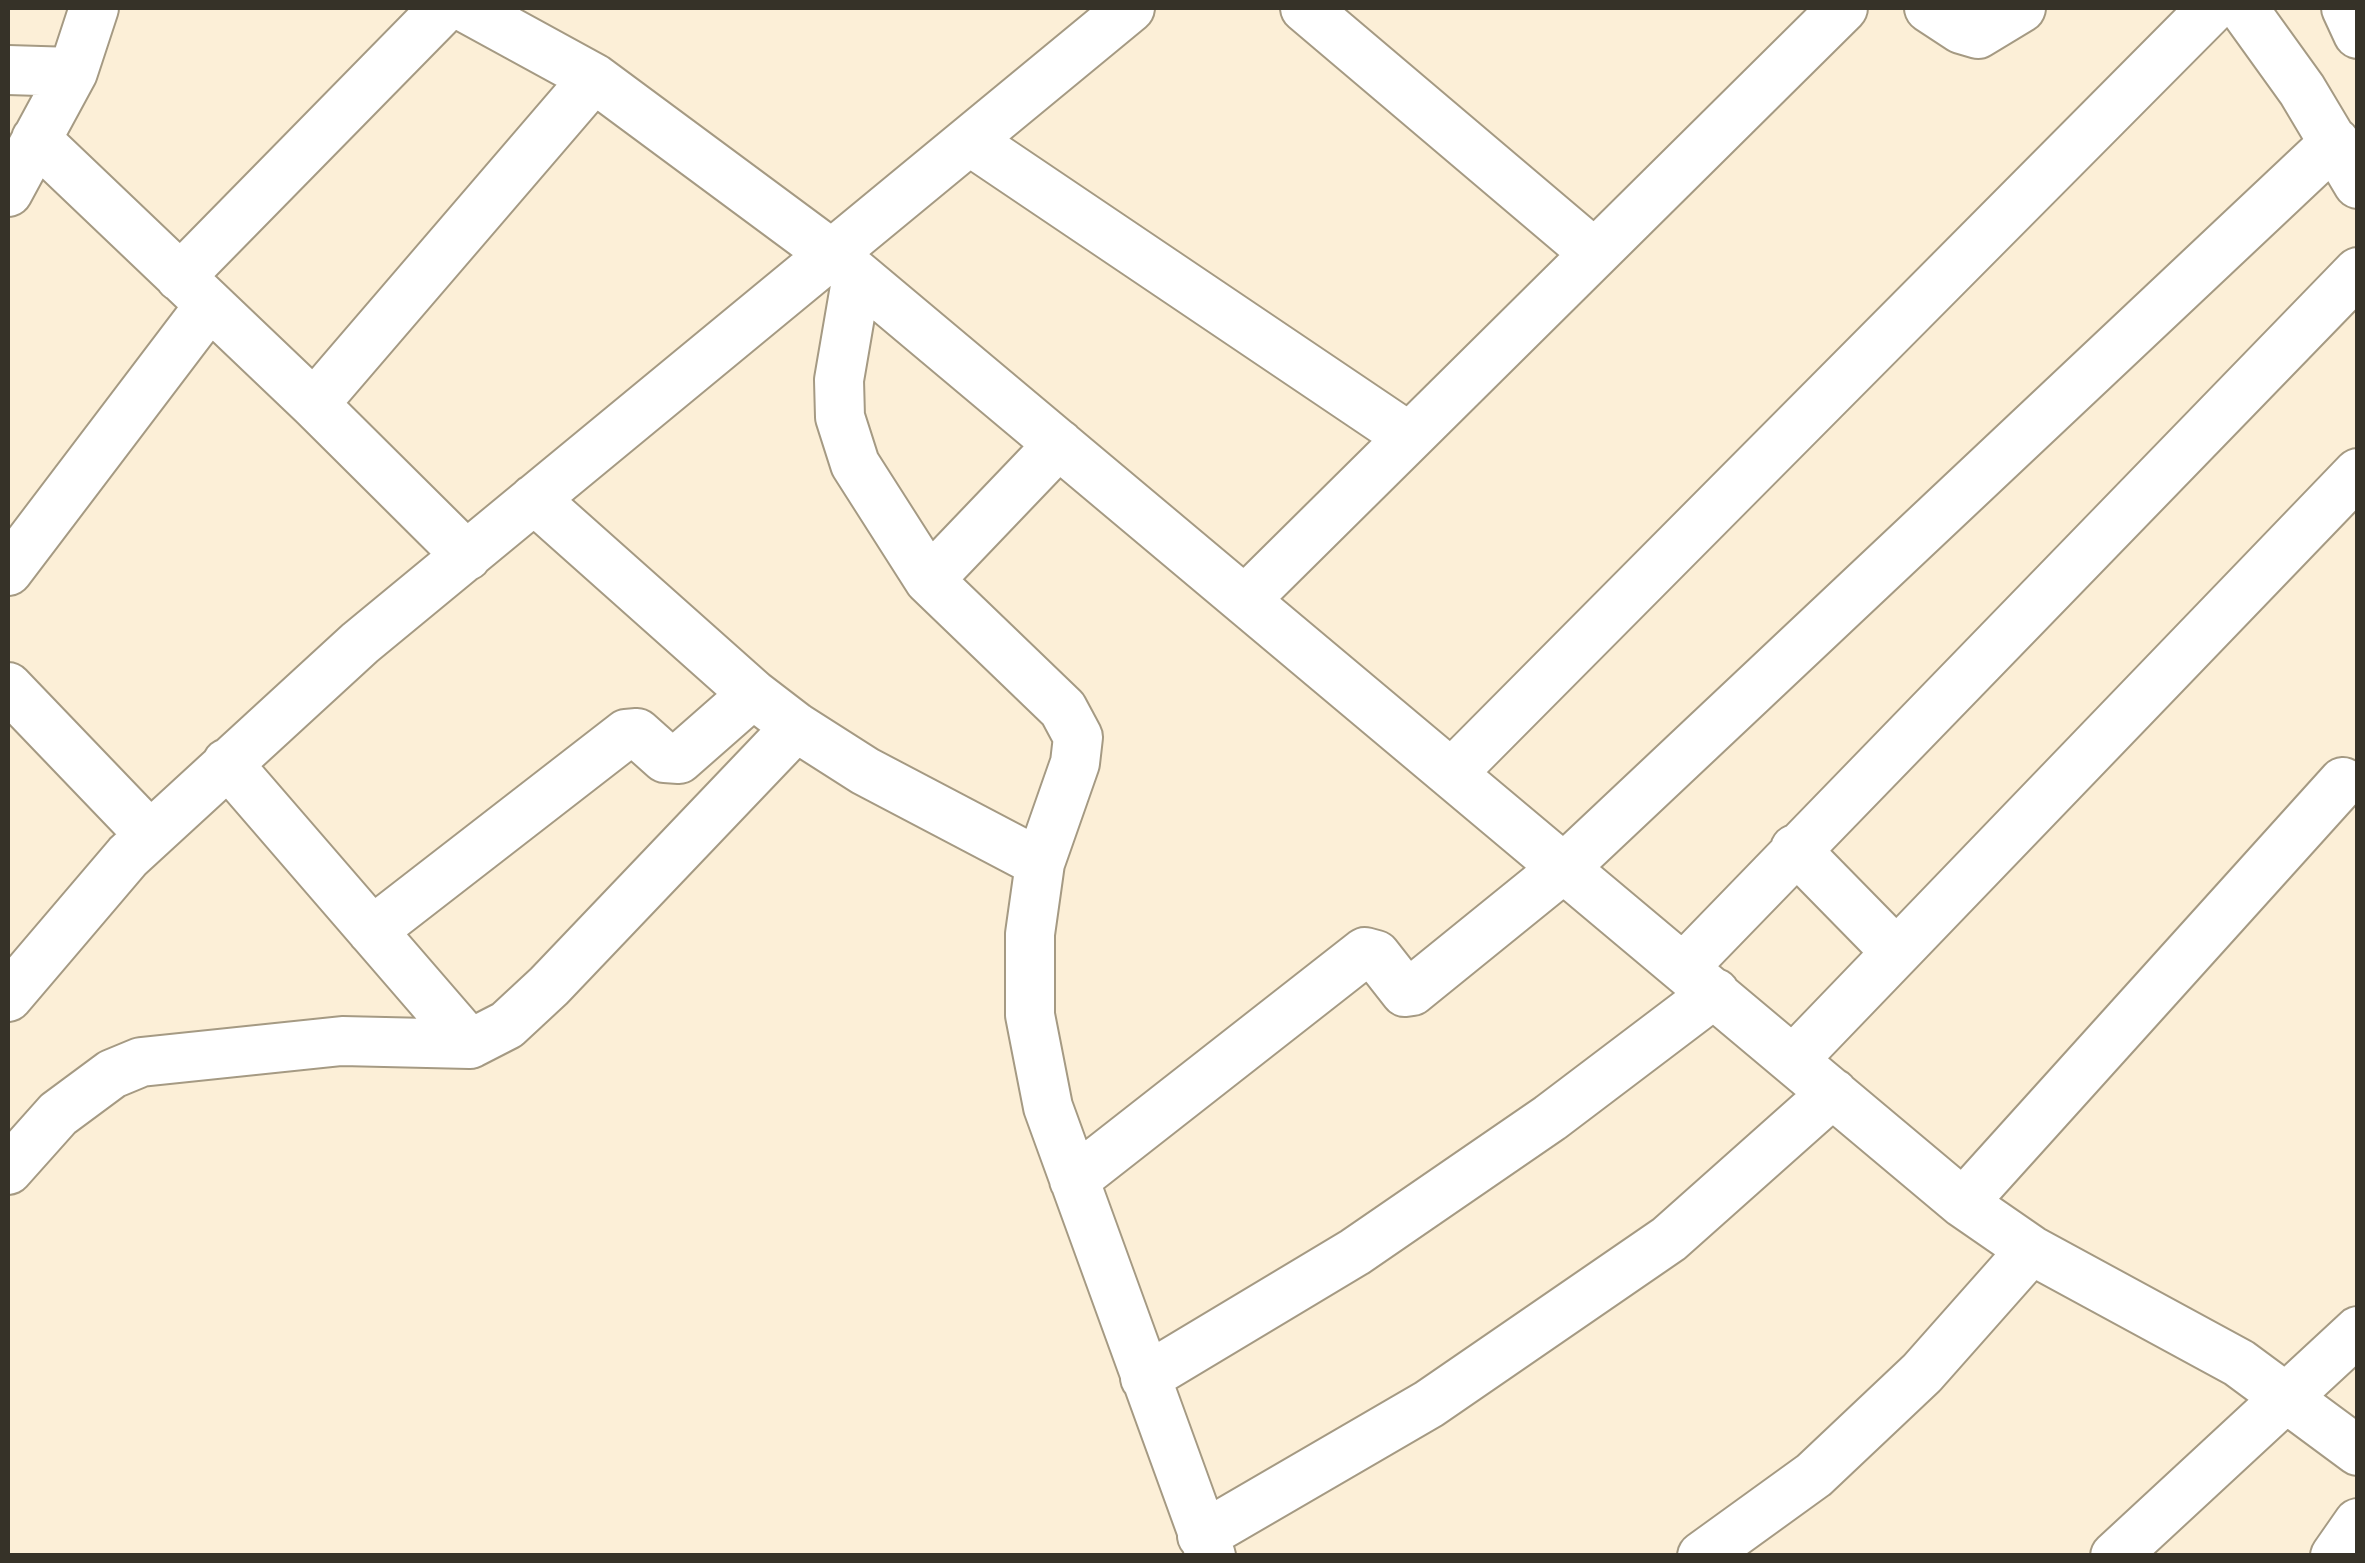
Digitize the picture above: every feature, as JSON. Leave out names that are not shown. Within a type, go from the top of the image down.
[{"type":"street","points":[[8,192],[73,72],[94,8]]},
{"type":"street","points":[[8,571],[195,292],[444,8]]},
{"type":"street","points":[[466,8],[594,78],[845,265],[1963,1203],[2032,1250],[2239,1363],[2358,1451]]},
{"type":"street","points":[[8,997],[150,835],[360,643],[534,499],[845,265],[970,141],[1130,8]]},
{"type":"street","points":[[1305,8],[1594,254]]},
{"type":"street","points":[[1245,600],[1843,8]]},
{"type":"street","points":[[1928,8],[1961,29],[1978,34],[2021,8]]},
{"type":"street","points":[[1452,773],[2212,8]]},
{"type":"street","points":[[2242,8],[2335,142],[2358,184]]},
{"type":"street","points":[[2346,8],[2358,34]]},
{"type":"street","points":[[8,70],[73,72]]},
{"type":"street","points":[[314,404],[594,78]]},
{"type":"street","points":[[36,138],[467,556]]},
{"type":"street","points":[[970,141],[1409,438]]},
{"type":"street","points":[[1074,1180],[1365,952],[1376,955],[1405,992],[1412,991],[1565,868],[2335,142]]},
{"type":"street","points":[[845,265],[840,417],[854,464],[930,580],[1063,709],[1078,738],[1075,763],[1040,864],[1030,934],[1030,1015],[1048,1107],[1206,1546],[1429,1404],[1670,1239],[1833,1093]]},
{"type":"street","points":[[1144,1378],[1355,1252],[1550,1118],[1699,980],[1795,850],[2358,272]]},
{"type":"street","points":[[930,580],[1059,444]]},
{"type":"street","points":[[1794,1059],[2358,472]]},
{"type":"street","points":[[534,499],[753,694],[796,727],[865,771],[1040,864]]},
{"type":"street","points":[[8,687],[150,835]]},
{"type":"street","points":[[372,931],[626,734],[637,733],[664,758],[679,759],[753,694]]},
{"type":"street","points":[[8,1170],[58,1114],[112,1074],[141,1062],[342,1041],[470,1044],[507,1025],[796,727]]},
{"type":"street","points":[[227,763],[470,1044]]},
{"type":"street","points":[[1963,1203],[2343,782]]},
{"type":"street","points":[[1795,850],[1895,951]]},
{"type":"street","points":[[1702,1556],[1814,1475],[1922,1373],[2032,1250]]},
{"type":"street","points":[[2115,1556],[2284,1394],[2358,1331]]},
{"type":"street","points":[[2335,1556],[2358,1523]]}]
